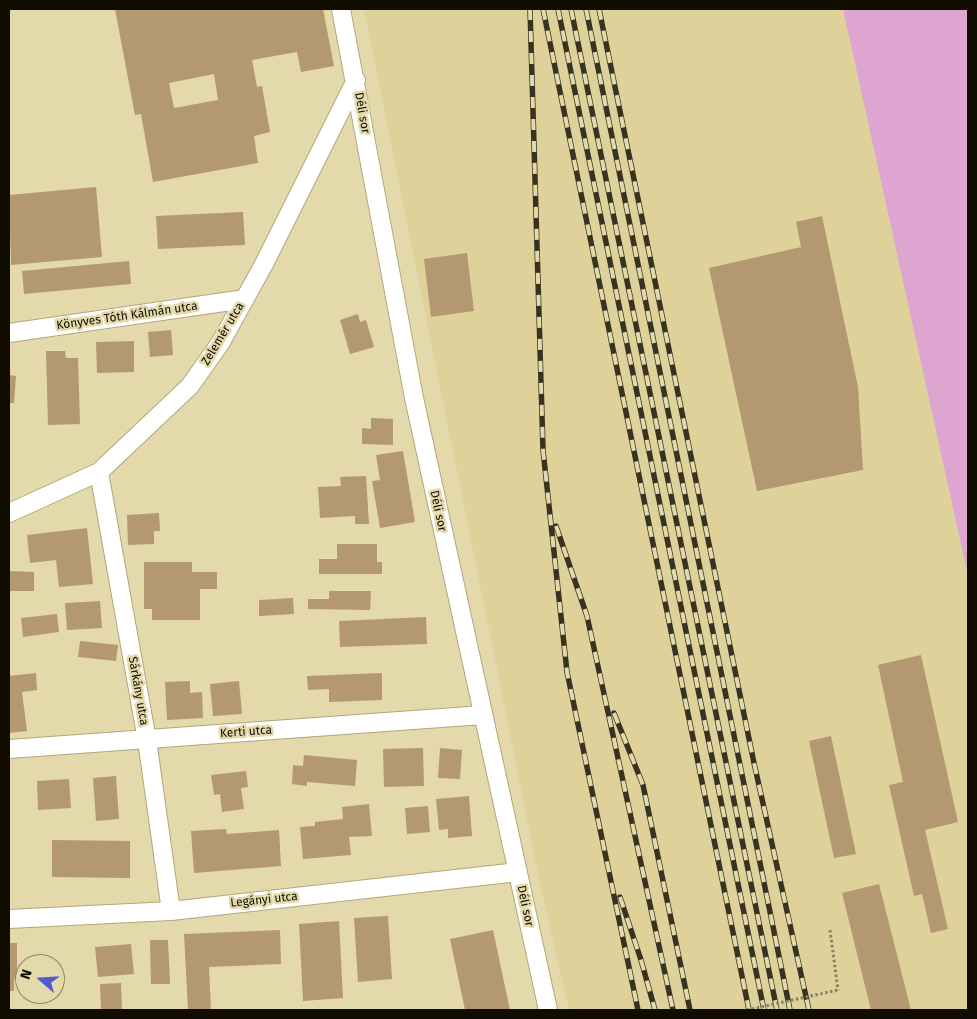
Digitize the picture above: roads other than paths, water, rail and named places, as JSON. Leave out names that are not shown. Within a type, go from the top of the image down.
[{"type":"street","name":"Déli sor","points":[[341,9],[356,80],[414,398],[548,1010]]},
{"type":"street","name":"Zelemér utca","points":[[9,513],[99,472],[190,386],[221,342],[245,299],[356,80]]},
{"type":"street","name":"Könyves Tóth Kálmán utca","points":[[9,333],[245,299]]},
{"type":"street","name":"Sárkány utca","points":[[99,472],[147,740],[171,911]]},
{"type":"street","name":"Kerti utca","points":[[9,750],[483,715]]},
{"type":"street","name":"Legányi utca","points":[[9,919],[171,911],[518,872]]},
{"type":"railway","points":[[530,9],[543,450],[567,672],[638,1010]]},
{"type":"railway","points":[[543,9],[749,1010]]},
{"type":"railway","points":[[558,9],[764,1010]]},
{"type":"railway","points":[[571,9],[777,1010]]},
{"type":"railway","points":[[586,9],[790,1010]]},
{"type":"railway","points":[[599,9],[754,763],[809,1010]]},
{"type":"railway","points":[[556,526],[587,616],[673,1010]]},
{"type":"railway","points":[[614,713],[643,785],[690,1010]]},
{"type":"railway","points":[[620,897],[655,1010]]}]
